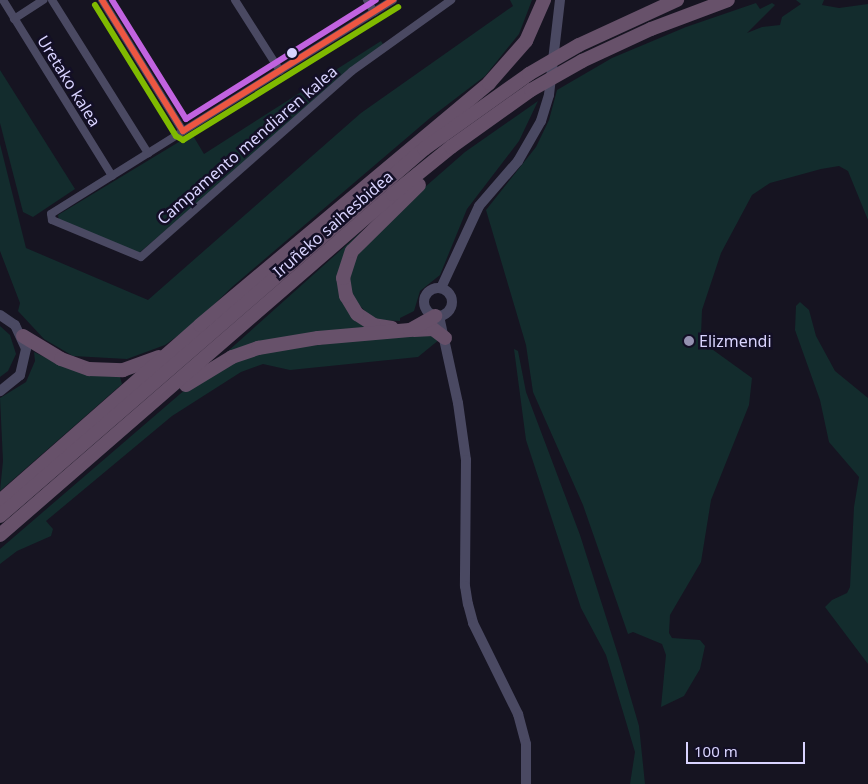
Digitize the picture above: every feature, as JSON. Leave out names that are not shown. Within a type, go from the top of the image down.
[{"type":"highway","points":[[0,501],[167,353],[490,83],[520,50],[532,32],[544,0]]},
{"type":"highway","name":"Iruñeko saihesbidea","points":[[0,516],[424,149],[513,83],[579,45],[677,0]]},
{"type":"highway","name":"Iruñeko saihesbidea","points":[[0,535],[393,194],[451,147],[531,90],[582,61],[652,29],[728,0]]},
{"type":"highway","points":[[464,104],[513,83]]},
{"type":"highway","points":[[437,314],[405,326],[374,325],[357,314],[346,296],[342,278],[345,266],[352,251],[376,225],[513,103]]},
{"type":"highway","points":[[414,330],[437,314]]},
{"type":"highway","points":[[88,460],[122,439],[186,385],[232,357],[287,342],[414,330],[434,329],[445,338]]},
{"type":"highway","points":[[23,336],[61,359],[89,369],[123,370],[167,353]]},
{"type":"street","name":"Uretako kalea","points":[[3,0],[112,176]]},
{"type":"street","points":[[14,19],[43,0]]},
{"type":"street","points":[[52,0],[148,153]]},
{"type":"street","points":[[102,0],[183,131]]},
{"type":"street","points":[[235,0],[280,71]]},
{"type":"street","points":[[367,0],[374,12]]},
{"type":"street","points":[[112,176],[393,0]]},
{"type":"street","name":"Campamento mendiaren kalea","points":[[112,176],[51,214],[52,220],[141,257],[352,72],[451,0]]},
{"type":"street","points":[[444,290],[479,206],[531,143],[546,108],[560,0]]},
{"type":"street","points":[[444,290],[426,295],[437,314],[445,338],[466,460],[464,586],[473,623],[518,714],[526,744],[526,784]]},
{"type":"street","points":[[437,314],[452,303],[444,290]]},
{"type":"street","points":[[437,314],[450,364]]},
{"type":"street","points":[[0,315],[15,325],[23,336],[25,363],[20,375],[0,391]]},
{"type":"green space","points":[[510,0],[532,0],[519,34],[485,76],[430,118],[232,287],[194,324],[165,345],[127,359],[73,356],[44,339],[18,311],[20,303],[0,251],[0,144],[26,248],[148,300],[361,113],[513,6]]},
{"type":"green space","points":[[796,0],[824,0],[822,5],[839,8],[868,4],[868,220],[848,171],[839,166],[821,169],[770,183],[752,195],[721,253],[702,310],[701,335],[709,347],[752,378],[749,405],[711,500],[701,562],[670,615],[669,633],[672,638],[700,640],[705,646],[700,669],[684,696],[661,707],[666,655],[662,644],[633,632],[628,634],[583,505],[533,392],[526,345],[486,210],[536,147],[549,120],[557,90],[612,58],[686,27],[756,3],[760,9],[772,3],[775,5],[747,33],[762,27],[780,25],[782,17],[801,4]]},
{"type":"green space","points":[[381,41],[383,44],[139,253],[59,221],[58,215],[192,134],[204,154]]},
{"type":"green space","points":[[0,70],[75,189],[33,217],[23,212],[0,123]]},
{"type":"green space","points":[[538,101],[519,141],[467,209],[440,275],[420,291],[414,311],[400,318],[400,321],[374,320],[352,298],[347,277],[351,261],[417,194],[465,152]]},
{"type":"green space","points":[[361,232],[345,254],[339,292],[375,330],[218,360]]},
{"type":"green space","points":[[800,302],[809,310],[816,336],[835,371],[868,398],[868,664],[825,607],[832,600],[847,593],[850,587],[854,507],[859,477],[829,442],[820,400],[795,330],[796,306]]},
{"type":"green space","points":[[0,326],[10,335],[16,354],[8,371],[0,377]]},
{"type":"green space","points":[[426,332],[440,339],[418,357],[290,370],[263,364],[241,372],[172,416],[46,521],[53,529],[51,536],[17,551],[0,564],[0,549],[187,388],[238,361],[274,350]]},
{"type":"green space","points":[[514,349],[518,351],[526,392],[580,535],[620,661],[639,726],[645,784],[630,784],[635,752],[606,655],[581,608],[526,440]]},
{"type":"green space","points":[[34,352],[67,368],[120,377],[122,384],[0,491],[3,461],[0,398],[26,382],[35,361]]},
{"type":"transit line","points":[[102,0],[183,131]]},
{"type":"transit line","points":[[112,0],[186,119],[376,0]]},
{"type":"transit line","points":[[183,131],[393,0]]},
{"type":"transit line","points":[[95,5],[176,136],[183,140],[398,7]]},
{"type":"place","name":"Elizmendi","points":[[689,341]]}]
